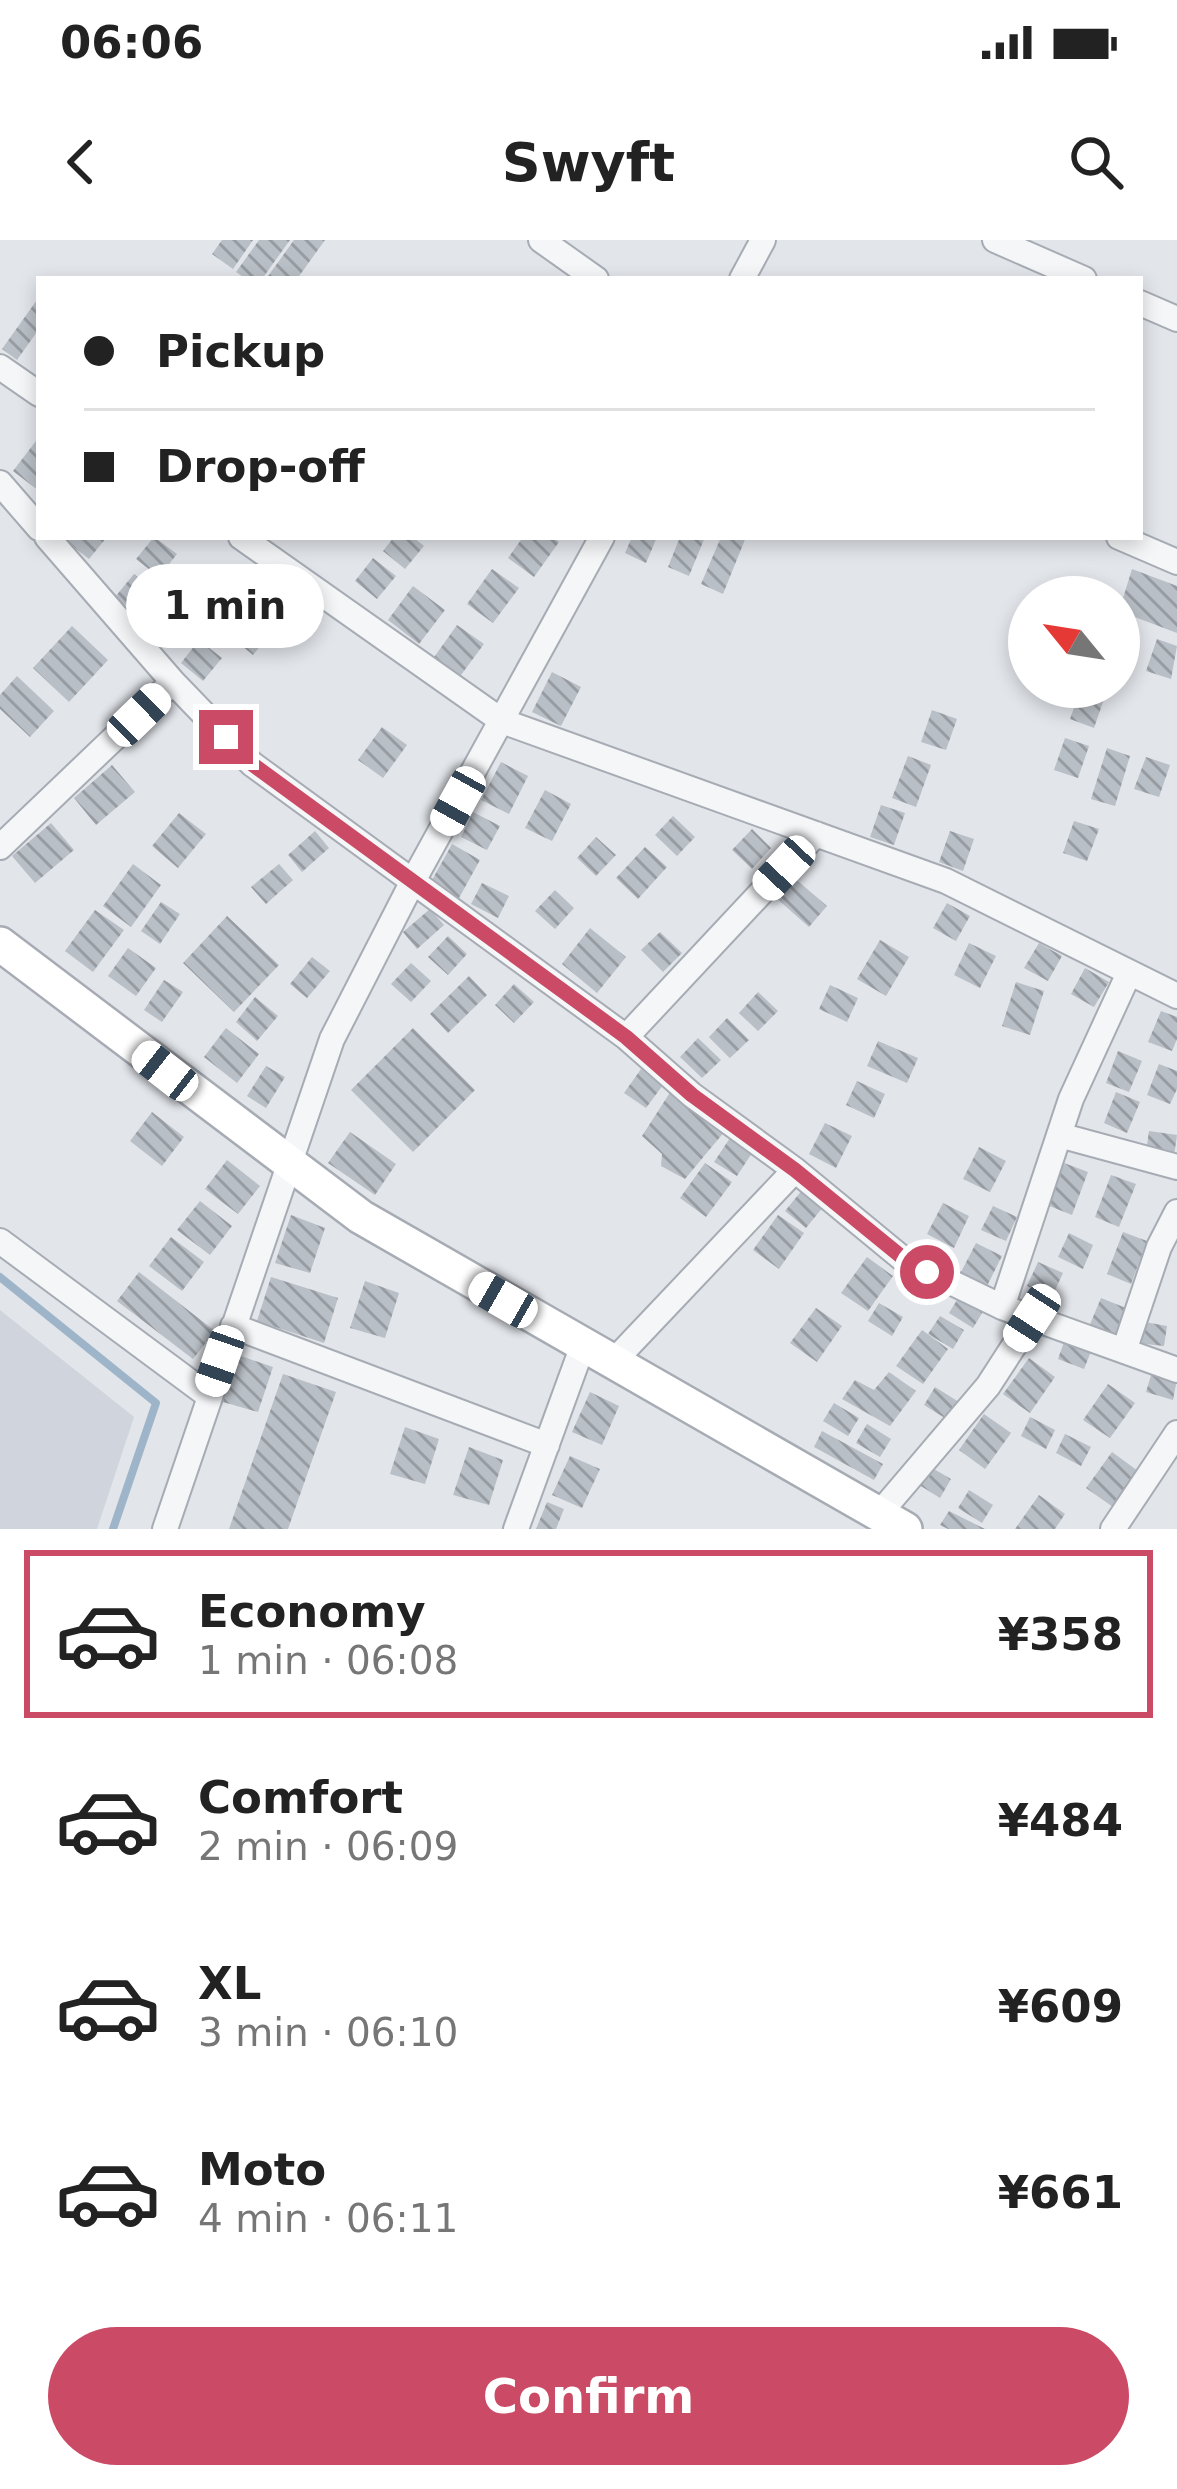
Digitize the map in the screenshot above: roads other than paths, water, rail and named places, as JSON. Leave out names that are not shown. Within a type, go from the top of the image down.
[{"type":"street","points":[[541,240],[592,276]]},
{"type":"street","points":[[744,276],[763,240]]},
{"type":"street","points":[[995,240],[1077,276]]},
{"type":"street","points":[[1143,304],[1177,320]]},
{"type":"street","points":[[0,367],[36,392]]},
{"type":"street","points":[[0,483],[36,525]]},
{"type":"street","points":[[50,540],[173,682],[252,764],[626,1037],[692,1095],[795,1170],[903,1258],[1002,1307],[1177,1370]]},
{"type":"street","points":[[245,540],[502,721],[946,881],[1177,996]]},
{"type":"street","points":[[165,1529],[332,1039],[600,540]]},
{"type":"street","points":[[1126,540],[1177,562]]},
{"type":"street","points":[[0,847],[173,682]]},
{"type":"street","points":[[626,1037],[816,834]]},
{"type":"street","points":[[0,944],[361,1217],[892,1522],[1032,1318]]},
{"type":"street","points":[[1002,1307],[1059,1135],[1130,973]]},
{"type":"street","points":[[1059,1135],[1177,1167]]},
{"type":"street","points":[[613,1362],[795,1170]]},
{"type":"street","points":[[1124,1352],[1177,1212]]},
{"type":"street","points":[[0,1240],[208,1396]]},
{"type":"street","points":[[233,1326],[547,1445]]},
{"type":"street","points":[[516,1529],[583,1346]]},
{"type":"street","points":[[1112,1529],[1177,1433]]},
{"type":"waterway","points":[[0,1277],[156,1403],[113,1529]]}]
